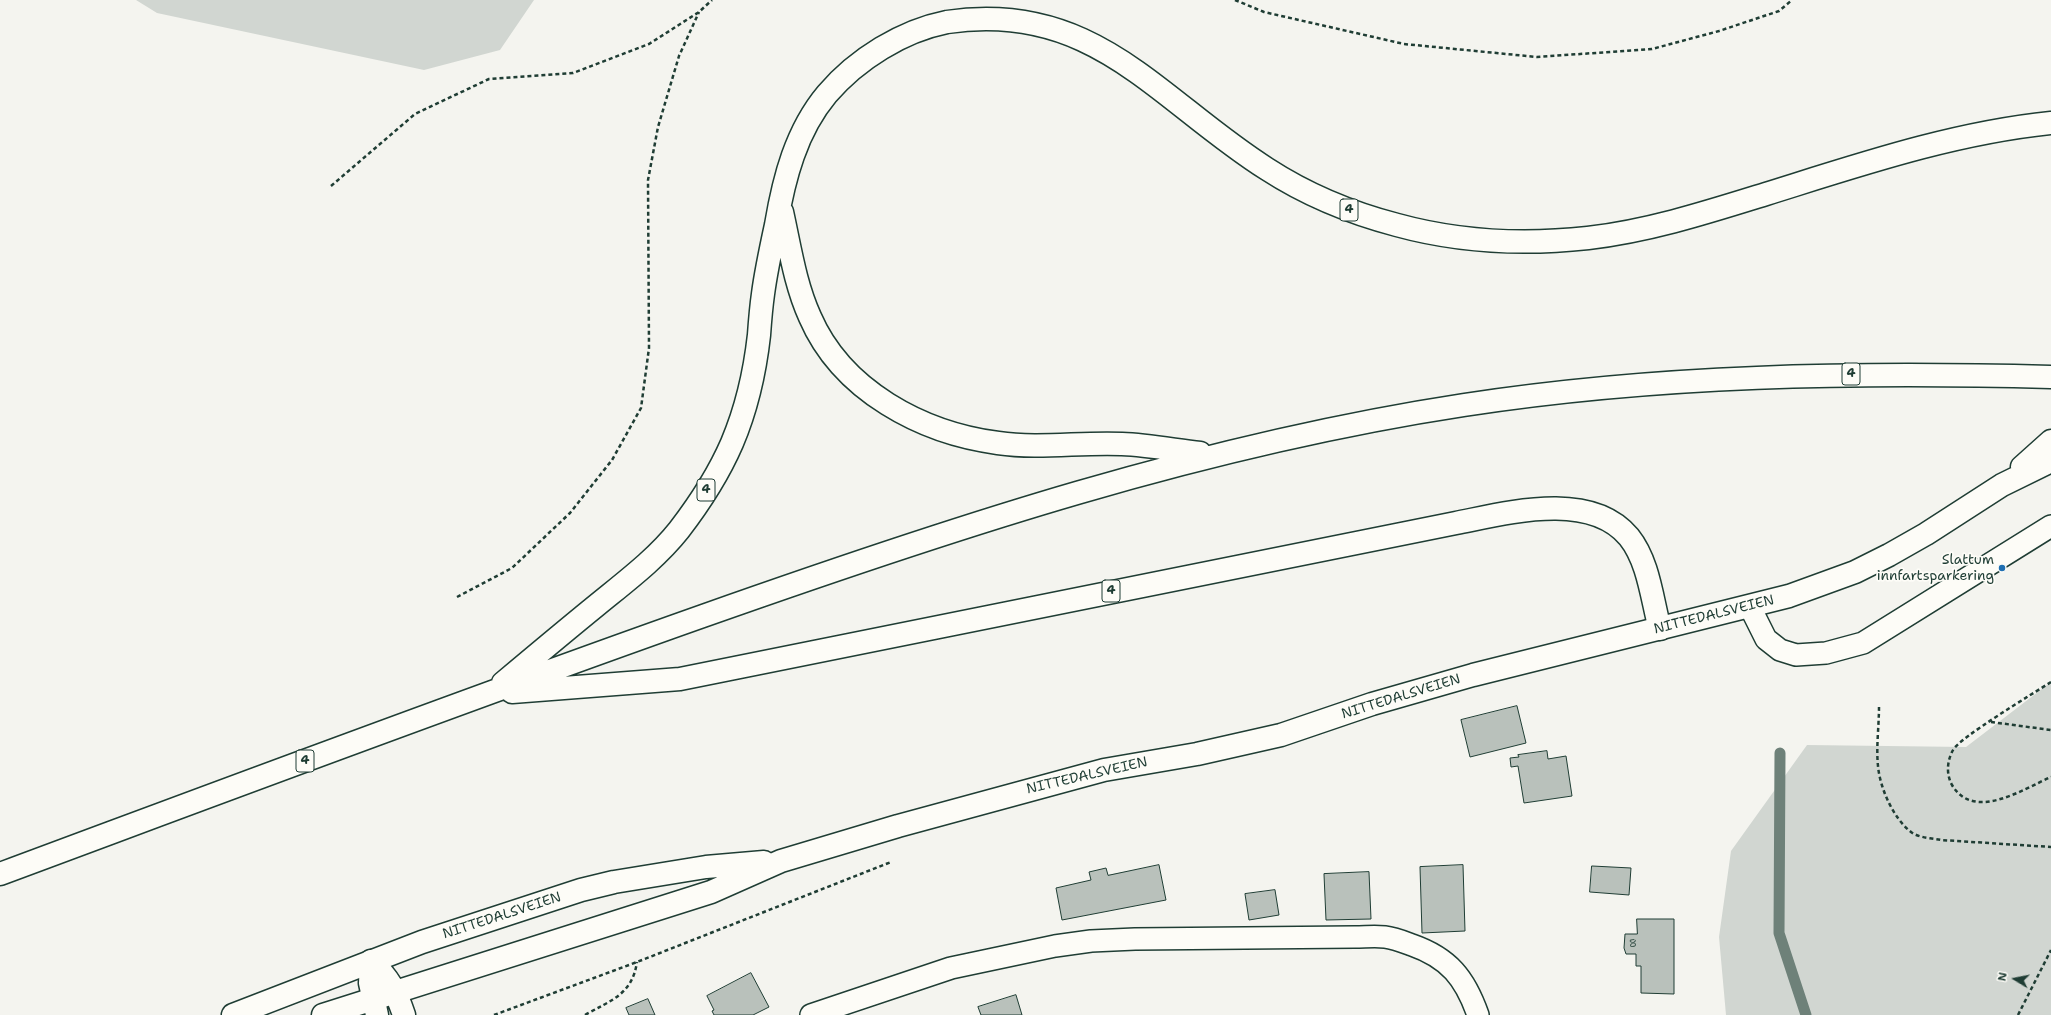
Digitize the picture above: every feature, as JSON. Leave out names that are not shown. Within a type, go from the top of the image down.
[{"type":"main road","name":"4","points":[[489,694],[635,574],[655,555],[678,531],[712,480],[732,442],[751,381],[758,340],[762,297],[780,204],[792,154],[803,130],[816,109],[845,75],[884,46],[934,25],[982,18],[1005,18],[1034,22],[1083,36],[1124,60],[1213,131],[1264,167],[1287,181],[1340,207],[1372,218],[1404,227],[1462,239],[1534,241],[1587,238],[1624,232],[1714,211],[1851,167],[1950,140],[1994,131],[2051,123]]},
{"type":"main road","name":"4","points":[[780,204],[800,292],[810,319],[834,357],[852,376],[873,394],[895,409],[947,432],[999,444],[1122,444],[1212,455]]},
{"type":"main road","name":"4","points":[[0,874],[633,641],[908,545],[1036,504],[1212,455],[1314,432],[1462,405],[1605,386],[1756,376],[1881,374],[2051,377]]},
{"type":"main road","name":"NITTEDALSVEIEN","points":[[2002,485],[2051,441]]},
{"type":"main road","name":"NITTEDALSVEIEN","points":[[323,1015],[375,1007],[396,991],[711,892],[781,861],[898,826],[1062,780],[1147,762],[1197,754],[1281,735],[1428,687],[1750,607],[1819,586],[1855,572],[1926,534],[2002,485],[2051,461]]},
{"type":"main road","name":"4","points":[[489,694],[680,679],[1456,523],[1510,513],[1553,509],[1582,511],[1600,517],[1615,525],[1629,538],[1646,572],[1660,629]]},
{"type":"main road","name":"NITTEDALSVEIEN","points":[[233,1015],[370,961],[546,900],[614,882],[706,867],[781,861]]},
{"type":"main road","points":[[370,961],[385,974],[396,991],[404,1015]]},
{"type":"main road","points":[[370,961],[370,983],[375,1007]]},
{"type":"lane","points":[[1750,607],[1766,639],[1780,650],[1796,655],[1826,653],[1863,643],[2051,526]]},
{"type":"lane","points":[[811,1015],[951,968],[1014,954],[1084,942],[1135,939],[1355,937],[1393,939],[1424,949],[1447,962],[1468,993],[1478,1015]]},
{"type":"path","points":[[331,186],[415,114],[489,79],[572,73],[649,44],[699,12],[712,0]]},
{"type":"path","points":[[1235,0],[1264,12],[1404,44],[1537,57],[1652,49],[1742,24],[1779,11],[1792,0]]},
{"type":"path","points":[[457,596],[512,568],[570,513],[612,460],[641,408],[649,348],[648,180],[658,127],[679,56],[699,12]]},
{"type":"path","points":[[2051,682],[1990,722],[1953,749],[1947,767],[1950,782],[1956,791],[1967,800],[1977,803],[1990,802],[2051,777]]},
{"type":"path","points":[[1879,707],[1878,767],[1886,795],[1898,817],[1911,832],[1924,837],[1941,840],[2051,848]]},
{"type":"path","points":[[1990,722],[2038,730],[2051,730]]},
{"type":"path","points":[[494,1015],[637,962],[898,859]]},
{"type":"path","points":[[2018,1015],[2051,950]]},
{"type":"path","points":[[585,1015],[611,1000],[630,985],[635,974],[637,962]]},
{"type":"shaded area","points":[[136,0],[534,0],[500,50],[424,70],[157,13]]},
{"type":"shaded area","points":[[2051,682],[2051,1015],[1726,1015],[1719,937],[1731,851],[1807,745],[1966,747]]},
{"type":"building","points":[[1517,706],[1526,743],[1470,757],[1461,720]]},
{"type":"building","points":[[1547,751],[1548,759],[1566,756],[1572,796],[1524,803],[1518,766],[1511,767],[1510,758],[1519,757],[1518,755]]},
{"type":"building","points":[[1159,865],[1166,900],[1062,920],[1056,888],[1091,880],[1089,872],[1106,868],[1108,875]]},
{"type":"building","points":[[1463,865],[1465,931],[1422,933],[1420,867]]},
{"type":"building","points":[[1592,866],[1631,868],[1629,895],[1590,892]]},
{"type":"building","points":[[1369,872],[1371,919],[1326,920],[1324,874]]},
{"type":"building","points":[[1275,890],[1279,915],[1249,920],[1245,894]]},
{"type":"building","points":[[1637,919],[1674,919],[1674,994],[1641,993],[1641,966],[1636,966],[1636,954],[1626,954],[1624,948],[1625,934],[1637,934]]},
{"type":"building","points":[[751,973],[769,1007],[753,1015],[714,1015],[712,1011],[714,1010],[707,996]]},
{"type":"building","points":[[1016,995],[1022,1015],[981,1015],[978,1007]]},
{"type":"building","points":[[648,999],[655,1015],[629,1015],[626,1008]]},
{"type":"waterway","points":[[1780,753],[1779,933],[1806,1015]]},
{"type":"place","name":"Slattum innfartsparkering","points":[[2002,568]]}]
